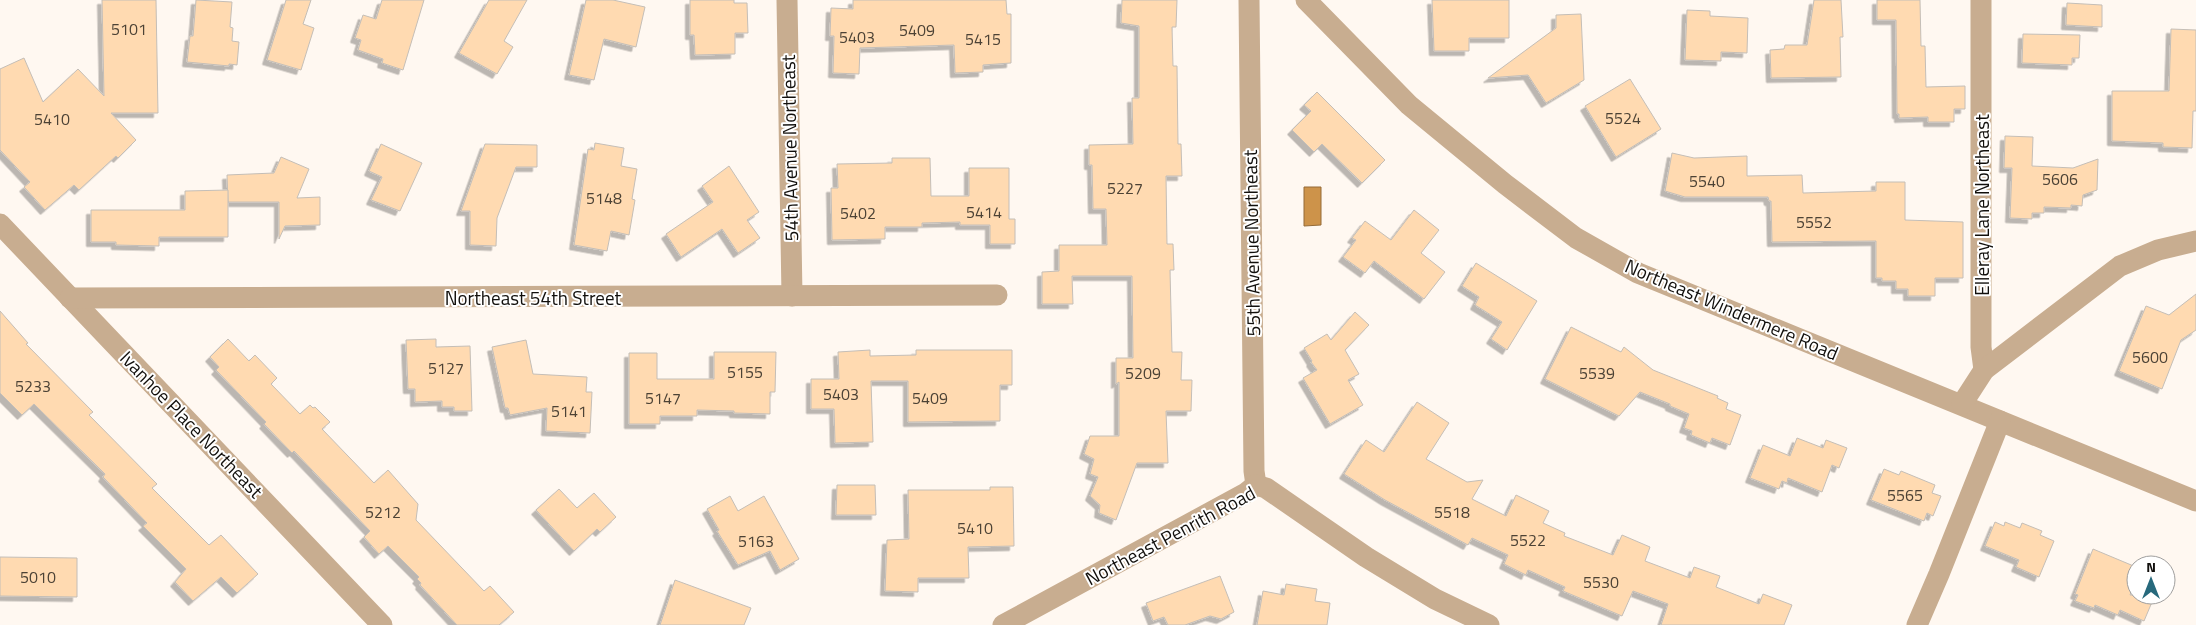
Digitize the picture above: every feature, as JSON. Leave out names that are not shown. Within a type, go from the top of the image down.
[{"type":"street","name":"54th Avenue Northeast","points":[[787,0],[792,296]]},
{"type":"street","name":"55th Avenue Northeast","points":[[1249,0],[1254,471],[1256,486]]},
{"type":"street","name":"Northeast Windermere Road","points":[[1306,0],[1409,105],[1505,184],[1576,238],[1638,273],[2196,501]]},
{"type":"street","name":"Elleray Lane Northeast","points":[[1981,0],[1982,347],[1984,370]]},
{"type":"street","name":"Ivanhoe Place Northeast","points":[[0,224],[382,625]]},
{"type":"street","points":[[1962,404],[1984,370],[2120,266],[2158,250],[2196,241]]},
{"type":"street","name":"Northeast 54th Street","points":[[70,298],[996,295]]},
{"type":"street","points":[[1917,625],[2000,421]]},
{"type":"street","name":"Northeast Penrith Road","points":[[1003,625],[1256,486],[1266,488],[1366,556],[1435,598],[1489,625]]},
{"type":"shaded area","points":[[1304,187],[1321,187],[1321,225],[1304,226]]},
{"type":"building","points":[[102,0],[156,0],[158,113],[111,113],[136,140],[118,158],[116,156],[79,190],[74,185],[45,210],[24,187],[30,182],[0,150],[0,69],[24,58],[43,102],[78,69],[104,96]]},
{"type":"building","points":[[196,0],[232,2],[230,27],[233,28],[232,41],[239,42],[237,65],[187,62],[190,36],[193,36]]},
{"type":"building","points":[[286,0],[311,0],[303,24],[314,28],[301,70],[267,60]]},
{"type":"building","points":[[382,0],[424,0],[403,70],[382,63],[383,59],[358,50],[361,40],[355,38],[363,15],[376,19]]},
{"type":"building","points":[[489,0],[527,0],[504,41],[513,47],[497,74],[459,53]]},
{"type":"building","points":[[586,0],[613,0],[645,7],[636,47],[604,39],[594,80],[569,75]]},
{"type":"building","points":[[690,0],[734,0],[734,3],[747,3],[748,33],[735,33],[735,54],[695,55],[694,35],[690,35]]},
{"type":"building","points":[[853,0],[1006,0],[1007,14],[1011,14],[1011,63],[983,65],[983,72],[955,73],[954,45],[860,48],[859,74],[833,73],[834,36],[830,36],[831,8],[853,9]]},
{"type":"building","points":[[1122,0],[1177,0],[1176,27],[1172,27],[1173,66],[1177,66],[1178,144],[1181,144],[1182,176],[1166,176],[1167,244],[1173,244],[1174,270],[1170,270],[1172,352],[1182,352],[1181,380],[1192,380],[1191,411],[1166,411],[1168,463],[1137,463],[1116,520],[1099,513],[1100,505],[1090,496],[1098,477],[1090,474],[1094,459],[1084,454],[1090,436],[1119,436],[1119,382],[1116,384],[1116,358],[1133,358],[1132,276],[1072,276],[1073,304],[1042,304],[1042,272],[1059,271],[1059,245],[1107,245],[1106,209],[1093,209],[1092,165],[1089,165],[1089,145],[1133,144],[1132,98],[1139,98],[1139,26],[1121,23]]},
{"type":"building","points":[[1432,0],[1509,0],[1509,38],[1469,38],[1469,51],[1434,51]]},
{"type":"building","points":[[1814,0],[1841,0],[1843,37],[1840,37],[1841,77],[1771,78],[1770,50],[1784,49],[1785,45],[1807,45]]},
{"type":"building","points":[[1877,0],[1920,0],[1921,46],[1925,46],[1926,87],[1965,86],[1965,109],[1954,109],[1954,122],[1928,122],[1928,117],[1899,118],[1899,114],[1897,114],[1896,20],[1877,20]]},
{"type":"building","points":[[2067,3],[2102,5],[2102,27],[2066,25]]},
{"type":"building","points":[[1687,10],[1710,11],[1710,16],[1748,18],[1747,53],[1721,52],[1721,61],[1685,60]]},
{"type":"building","points":[[1581,14],[1584,80],[1546,103],[1528,75],[1488,78],[1556,28],[1556,15]]},
{"type":"building","points":[[2171,29],[2196,30],[2196,111],[2193,111],[2192,148],[2163,147],[2163,143],[2112,141],[2112,91],[2169,91]]},
{"type":"building","points":[[2023,34],[2080,35],[2079,58],[2072,58],[2072,65],[2022,63]]},
{"type":"building","points":[[1630,79],[1661,129],[1616,157],[1585,106]]},
{"type":"building","points":[[1317,92],[1385,160],[1362,183],[1322,144],[1314,152],[1292,130],[1311,111],[1304,105]]},
{"type":"building","points":[[2005,136],[2033,137],[2032,166],[2073,168],[2098,159],[2097,190],[2083,195],[2082,206],[2071,205],[2071,208],[2044,207],[2044,213],[2032,213],[2032,219],[2010,218],[2012,168],[2004,168]]},
{"type":"building","points":[[595,143],[624,148],[621,166],[637,169],[632,199],[635,200],[629,235],[611,231],[607,251],[574,245],[588,149],[594,150]]},
{"type":"building","points":[[381,144],[422,163],[400,211],[371,200],[382,177],[369,171]]},
{"type":"building","points":[[485,144],[537,145],[537,167],[516,167],[497,218],[496,246],[470,245],[470,211],[461,211]]},
{"type":"building","points":[[1672,153],[1694,158],[1747,156],[1747,176],[1802,175],[1803,193],[1876,191],[1876,182],[1905,182],[1905,220],[1963,222],[1963,278],[1935,278],[1935,296],[1908,296],[1908,289],[1896,289],[1896,281],[1882,281],[1882,278],[1876,278],[1876,241],[1772,242],[1771,201],[1769,201],[1768,197],[1685,197],[1665,191]]},
{"type":"building","points":[[281,157],[309,169],[297,198],[320,197],[320,225],[285,226],[279,239],[279,202],[228,202],[227,175],[274,173]]},
{"type":"building","points":[[892,158],[930,158],[931,196],[969,196],[969,168],[1009,168],[1009,219],[1015,219],[1015,244],[990,244],[990,225],[960,225],[960,222],[922,223],[922,227],[885,227],[885,239],[832,240],[831,188],[838,188],[837,164],[892,163]]},
{"type":"building","points":[[729,166],[759,212],[747,220],[760,238],[738,253],[722,229],[681,257],[666,234],[713,202],[702,186]]},
{"type":"building","points":[[228,190],[228,237],[159,237],[159,246],[116,245],[116,242],[91,242],[91,210],[185,210],[185,191]]},
{"type":"building","points":[[1414,210],[1439,230],[1421,253],[1445,272],[1424,299],[1374,261],[1365,273],[1343,257],[1356,240],[1352,238],[1365,221],[1391,240]]},
{"type":"building","points":[[1476,263],[1537,301],[1507,350],[1491,339],[1502,322],[1475,305],[1479,297],[1462,286]]},
{"type":"building","points":[[2196,294],[2196,330],[2181,340],[2162,389],[2119,371],[2146,306],[2169,315]]},
{"type":"building","points":[[0,311],[28,343],[26,344],[93,412],[89,415],[157,484],[152,488],[209,545],[221,535],[258,574],[237,593],[221,577],[193,601],[175,582],[186,569],[143,526],[147,523],[103,477],[105,474],[34,404],[22,415],[0,393]]},
{"type":"building","points":[[1355,312],[1369,325],[1345,350],[1359,374],[1348,380],[1363,405],[1330,424],[1303,378],[1317,370],[1304,348],[1327,334],[1331,340]]},
{"type":"building","points":[[1571,327],[1621,352],[1624,347],[1653,370],[1718,396],[1717,398],[1728,403],[1726,409],[1741,415],[1730,445],[1712,438],[1710,443],[1691,435],[1692,431],[1684,428],[1689,414],[1640,392],[1619,416],[1545,379]]},
{"type":"building","points":[[228,339],[249,361],[255,355],[277,378],[271,384],[300,414],[310,405],[313,408],[315,407],[330,422],[322,429],[374,483],[388,470],[418,504],[416,520],[484,591],[490,586],[514,612],[499,625],[457,625],[420,585],[421,583],[417,579],[419,577],[388,546],[379,554],[364,537],[370,531],[294,451],[292,453],[264,424],[266,422],[216,370],[219,367],[210,357]]},
{"type":"building","points":[[436,339],[436,347],[470,346],[472,411],[454,411],[454,407],[442,407],[442,401],[415,402],[415,389],[408,389],[406,340]]},
{"type":"building","points":[[526,340],[533,374],[587,377],[586,392],[592,392],[590,433],[546,431],[547,408],[510,415],[508,408],[505,408],[492,347]]},
{"type":"building","points":[[870,350],[870,356],[916,355],[916,350],[1012,350],[1012,385],[1000,385],[1000,421],[908,422],[908,381],[871,381],[873,442],[835,443],[834,409],[811,409],[811,379],[839,379],[838,352]]},
{"type":"building","points":[[714,352],[776,352],[775,392],[770,392],[770,414],[697,410],[697,416],[660,416],[660,424],[629,424],[629,353],[657,353],[657,379],[714,379]]},
{"type":"building","points":[[1417,402],[1449,423],[1426,459],[1467,482],[1483,480],[1472,499],[1506,516],[1516,495],[1549,511],[1543,523],[1565,533],[1564,536],[1613,555],[1622,535],[1650,547],[1645,561],[1690,578],[1694,567],[1720,576],[1716,587],[1759,604],[1763,594],[1792,605],[1784,625],[1661,625],[1668,604],[1633,591],[1622,616],[1563,591],[1565,587],[1528,570],[1526,575],[1504,564],[1508,555],[1472,538],[1468,545],[1385,500],[1344,474],[1366,440],[1384,452]]},
{"type":"building","points":[[1797,438],[1823,448],[1826,440],[1847,448],[1839,468],[1832,465],[1822,492],[1788,478],[1787,483],[1782,481],[1779,489],[1750,478],[1763,445],[1790,456]]},
{"type":"building","points":[[1884,469],[1899,475],[1901,471],[1935,485],[1932,493],[1941,496],[1933,516],[1927,513],[1924,521],[1871,500]]},
{"type":"building","points":[[837,485],[875,485],[876,515],[836,515]]},
{"type":"building","points":[[990,487],[1013,487],[1014,546],[968,547],[969,578],[918,578],[918,592],[885,591],[887,540],[909,539],[908,490],[990,490]]},
{"type":"building","points":[[559,489],[577,508],[594,493],[616,517],[600,532],[597,529],[574,551],[536,510]]},
{"type":"building","points":[[730,496],[738,511],[764,496],[799,559],[780,570],[770,551],[738,565],[717,531],[719,530],[707,509]]},
{"type":"building","points":[[1995,522],[2004,526],[2005,522],[2020,528],[2022,523],[2042,531],[2040,535],[2054,541],[2039,577],[2016,567],[2019,560],[1985,546]]},
{"type":"building","points":[[2093,549],[2126,563],[2126,605],[2151,605],[2144,621],[2120,610],[2118,615],[2095,605],[2094,608],[2075,601],[2078,595],[2075,594]]},
{"type":"building","points":[[0,557],[77,558],[77,597],[0,596]]},
{"type":"building","points":[[1220,576],[1234,612],[1221,619],[1210,616],[1185,625],[1168,625],[1164,617],[1153,621],[1146,603]]},
{"type":"building","points":[[675,580],[751,608],[744,625],[660,625]]},
{"type":"building","points":[[1286,584],[1317,589],[1315,601],[1330,603],[1327,625],[1257,625],[1263,591],[1284,595]]}]
